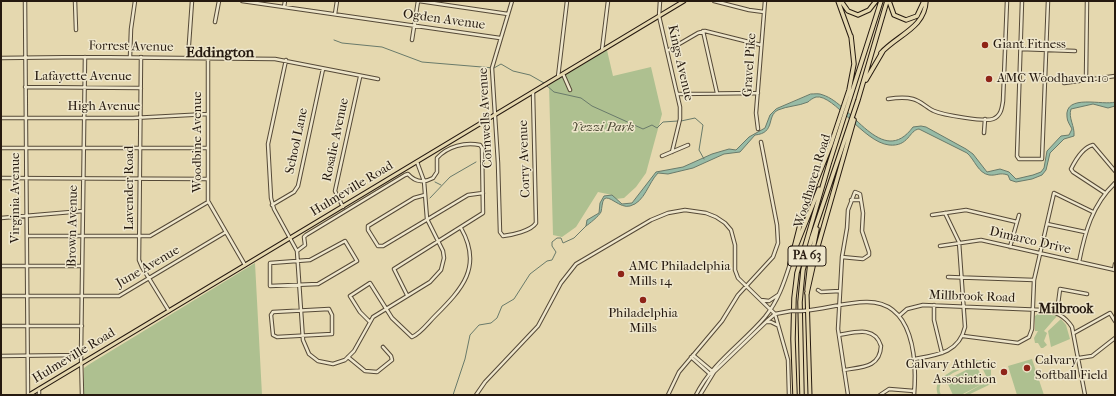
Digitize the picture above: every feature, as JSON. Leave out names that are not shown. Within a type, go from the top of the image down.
[{"type":"highway","points":[[838,1],[855,48],[856,65],[850,98]]},
{"type":"highway","points":[[841,1],[848,11],[858,15],[869,10],[876,1]]},
{"type":"highway","name":"Woodhaven Road","points":[[795,395],[793,332],[797,273],[845,108],[850,98],[881,1]]},
{"type":"highway","points":[[888,1],[890,9],[894,15],[906,20],[917,16],[925,1]]},
{"type":"highway","name":"Woodhaven Road","points":[[802,395],[801,282],[808,250],[852,124],[888,1]]},
{"type":"highway","points":[[858,100],[868,73],[883,51],[918,23],[924,13],[925,1]]},
{"type":"highway","points":[[845,108],[854,64],[851,36]]},
{"type":"highway","points":[[854,116],[866,80],[883,51]]},
{"type":"highway","points":[[790,264],[802,217],[843,115]]},
{"type":"highway","points":[[807,293],[816,253],[852,124]]},
{"type":"highway","points":[[790,264],[799,236],[829,164]]},
{"type":"highway","points":[[807,293],[810,263],[822,208]]},
{"type":"main road","name":"Hulmeville Road","points":[[29,395],[684,1]]},
{"type":"main road","points":[[807,293],[810,395]]},
{"type":"street","name":"Virginia Avenue","points":[[25,1],[27,326],[29,395]]},
{"type":"street","points":[[75,1],[76,30]]},
{"type":"street","points":[[130,57],[131,29],[135,1]]},
{"type":"street","points":[[188,58],[192,1]]},
{"type":"street","points":[[215,22],[219,1]]},
{"type":"street","name":"Ogden Avenue","points":[[242,1],[500,38]]},
{"type":"street","points":[[284,7],[285,1]]},
{"type":"street","points":[[335,14],[337,1]]},
{"type":"street","points":[[412,40],[419,1],[508,14]]},
{"type":"street","name":"Cornwells Avenue","points":[[502,236],[500,232],[497,137],[494,114],[492,68],[512,1]]},
{"type":"street","points":[[558,77],[566,1]]},
{"type":"street","points":[[602,50],[608,1]]},
{"type":"street","name":"Kings Avenue","points":[[660,1],[659,16],[680,107],[679,121],[672,152]]},
{"type":"street","points":[[714,1],[749,10],[764,12]]},
{"type":"street","name":"Gravel Pike","points":[[758,129],[756,118],[764,1]]},
{"type":"street","points":[[888,100],[894,98],[913,99],[936,112],[985,119],[993,119],[998,116],[1002,108],[1007,1]]},
{"type":"street","points":[[1022,1],[1017,156],[1019,159],[1042,159],[1048,1]]},
{"type":"street","points":[[1086,79],[1088,1]]},
{"type":"street","points":[[667,51],[703,31],[761,45]]},
{"type":"street","points":[[703,31],[718,93]]},
{"type":"street","points":[[1021,49],[1075,51]]},
{"type":"street","name":"Brown Avenue","points":[[82,395],[83,363],[81,355],[84,177],[84,57]]},
{"type":"street","name":"Forrest Avenue","points":[[1,58],[141,57],[286,60],[360,77],[378,79]]},
{"type":"street","name":"Lavender Road","points":[[141,57],[140,262],[169,311]]},
{"type":"street","name":"Woodbine Avenue","points":[[208,58],[208,202],[245,265]]},
{"type":"street","points":[[286,60],[268,144],[272,205],[297,251],[302,335],[306,349],[318,361],[333,364],[348,357],[356,347],[369,321],[386,308],[430,282],[441,270],[443,255],[427,219],[424,181],[417,162]]},
{"type":"street","name":"School Lane","points":[[272,205],[294,192],[298,186],[323,69]]},
{"type":"street","points":[[563,74],[570,90]]},
{"type":"street","points":[[1064,83],[1115,76]]},
{"type":"street","name":"Rosalie Avenue","points":[[343,207],[335,191],[360,77]]},
{"type":"street","name":"Lafayette Avenue","points":[[25,87],[141,88]]},
{"type":"street","name":"Corry Avenue","points":[[502,236],[523,231],[535,225],[537,215],[533,92]]},
{"type":"street","points":[[678,94],[758,93]]},
{"type":"street","name":"High Avenue","points":[[1,118],[141,118],[208,114]]},
{"type":"street","points":[[984,132],[985,119]]},
{"type":"street","points":[[668,395],[680,372],[720,324],[734,300],[773,257],[778,243],[776,216],[761,142]]},
{"type":"street","points":[[297,251],[305,245],[304,237],[306,235],[408,174],[415,181],[424,181],[435,176],[437,171],[437,160],[441,154],[457,146],[478,144],[482,148],[484,193],[483,213],[394,269],[407,295]]},
{"type":"street","points":[[662,156],[688,145]]},
{"type":"street","points":[[1105,193],[1073,172],[1072,168],[1086,148],[1093,145],[1115,171]]},
{"type":"street","points":[[1,148],[207,148]]},
{"type":"street","points":[[1,178],[84,177],[207,179]]},
{"type":"street","points":[[1079,262],[1085,232],[1093,212],[1105,193],[1114,185]]},
{"type":"street","points":[[842,257],[863,258],[869,255],[862,231],[863,216],[860,194],[857,192],[853,194],[851,200],[842,257],[839,306],[839,335],[848,395]]},
{"type":"street","points":[[425,195],[414,198],[367,228],[380,247],[468,195],[484,193]]},
{"type":"street","points":[[963,336],[1022,342],[1031,334],[1034,280],[1054,193],[1093,212]]},
{"type":"street","points":[[851,200],[861,200]]},
{"type":"street","points":[[27,236],[152,235],[208,202]]},
{"type":"street","points":[[476,395],[491,374],[538,326],[561,283],[576,264],[620,237],[668,213],[685,210],[700,212],[716,217],[725,223],[734,237],[736,274],[745,287],[775,314],[788,360],[789,395]]},
{"type":"street","points":[[932,215],[972,210],[1017,222]]},
{"type":"street","points":[[1,218],[83,211]]},
{"type":"street","points":[[914,359],[942,353],[956,345],[963,336],[966,322],[959,242],[945,213]]},
{"type":"street","points":[[1010,246],[1019,215]]},
{"type":"street","points":[[1047,224],[1085,232]]},
{"type":"street","points":[[369,321],[360,312],[351,294],[371,283],[396,322],[413,337],[452,299],[463,286],[470,265],[470,249],[461,228]]},
{"type":"street","name":"June Avenue","points":[[1,296],[119,296],[226,232]]},
{"type":"street","name":"Dimarco Drive","points":[[940,246],[959,242],[981,240],[1114,270]]},
{"type":"street","points":[[345,241],[357,260],[320,283],[300,286],[272,287],[270,285],[270,263],[313,259],[345,241]]},
{"type":"street","points":[[696,395],[711,373],[771,309],[780,292],[790,264]]},
{"type":"street","points":[[1114,270],[1115,264]]},
{"type":"street","points":[[1,266],[82,266]]},
{"type":"street","points":[[948,277],[1034,280]]},
{"type":"street","points":[[1085,395],[1074,333],[1066,319],[1057,312],[1060,289],[1087,294]]},
{"type":"street","points":[[818,290],[821,292],[840,291]]},
{"type":"street","points":[[759,299],[765,301],[772,300],[780,292]]},
{"type":"street","points":[[700,395],[711,373],[775,314],[873,302],[888,308],[899,316],[905,324],[909,334],[914,359],[916,376],[914,395]]},
{"type":"street","points":[[934,305],[934,320],[942,353]]},
{"type":"street","name":"Millbrook Road","points":[[899,316],[913,307],[934,305],[1033,309],[1057,312]]},
{"type":"street","points":[[329,309],[331,313],[331,334],[302,335],[273,336],[271,315],[273,312],[329,309]]},
{"type":"street","points":[[1074,333],[1110,313],[1115,321]]},
{"type":"street","points":[[765,322],[774,322],[779,327]]},
{"type":"street","points":[[1,326],[82,326]]},
{"type":"street","points":[[839,335],[867,331],[875,336],[881,346],[879,358],[871,366],[844,370]]},
{"type":"street","points":[[1079,358],[1092,356],[1115,338]]},
{"type":"street","points":[[348,357],[365,371],[377,372],[386,366],[392,358],[382,347]]},
{"type":"street","points":[[1,356],[81,355]]},
{"type":"street","points":[[692,356],[711,373]]},
{"type":"street","points":[[39,389],[39,395]]},
{"type":"street","points":[[880,395],[889,389],[914,391]]},
{"type":"green space","name":"Yezzi Park","points":[[607,50],[613,76],[651,67],[662,114],[646,173],[636,187],[624,198],[616,199],[612,195],[598,192],[576,227],[562,237],[553,235],[549,85]]},
{"type":"green space","points":[[255,263],[262,395],[84,395],[84,368]]},
{"type":"green space","points":[[1039,313],[1057,316],[1044,331],[1047,333],[1044,341],[1047,345],[1043,348],[1041,348],[1038,343],[1035,343],[1034,338],[1038,331],[1035,331],[1035,316]]},
{"type":"green space","points":[[1061,319],[1066,325],[1070,339],[1051,347],[1048,331]]},
{"type":"green space","points":[[1032,359],[1044,395],[1017,395],[1008,366]]},
{"type":"green space","points":[[981,360],[991,367],[991,380],[993,379],[995,382],[968,395],[963,395],[984,383],[961,395],[953,395],[946,380],[976,365],[985,383],[988,380],[980,363],[974,363],[956,371],[945,379],[941,383],[941,395],[938,395],[937,385],[943,377],[965,364]]},
{"type":"shaded area","points":[[811,94],[822,94],[834,101],[867,130],[879,138],[890,141],[901,138],[913,127],[926,127],[973,154],[987,172],[1000,169],[1009,172],[1016,179],[1041,172],[1044,168],[1047,151],[1061,136],[1069,135],[1072,129],[1067,117],[1068,110],[1072,105],[1086,102],[1115,102],[1115,106],[1108,108],[1093,104],[1071,109],[1070,116],[1074,129],[1074,136],[1064,139],[1050,153],[1046,170],[1042,175],[1032,179],[1016,182],[1010,180],[1008,175],[985,174],[979,169],[967,153],[919,129],[913,132],[905,141],[896,145],[889,145],[879,142],[859,128],[831,103],[823,98],[816,97],[808,102],[778,110],[772,116],[766,131],[762,134],[755,135],[740,152],[724,154],[693,168],[668,174],[658,173],[643,196],[635,204],[626,206],[609,198],[604,199],[600,214],[586,226],[587,220],[599,213],[600,203],[604,196],[612,195],[622,204],[632,203],[656,172],[683,167],[712,154],[729,149],[736,150],[749,137],[765,128],[770,115],[776,109]]},
{"type":"waterway","points":[[334,40],[342,43],[382,47],[422,62],[494,68],[501,64],[513,71],[530,75],[544,83]]},
{"type":"waterway","points":[[546,85],[554,92],[581,98],[592,106],[643,129],[652,125],[657,128],[663,122],[678,121]]},
{"type":"waterway","points":[[681,121],[695,118],[703,125],[699,150],[704,159]]},
{"type":"waterway","points":[[430,198],[450,177],[476,162]]},
{"type":"waterway","points":[[435,182],[441,185]]},
{"type":"waterway","points":[[453,395],[465,359],[470,335],[479,325],[491,323],[497,318],[502,306],[514,299],[530,274],[547,261],[552,260],[556,252],[552,246],[552,242],[557,238],[561,238],[563,243],[574,238],[587,225]]},
{"type":"place","name":"Giant Fitness","points":[[985,45]]},
{"type":"place","name":"AMC Woodhaven 10","points":[[989,79]]},
{"type":"place","name":"AMC Philadelphia Mills 14","points":[[621,274]]},
{"type":"place","name":"Philadelphia Mills","points":[[643,300]]},
{"type":"place","name":"Calvary Softball Field","points":[[1027,368]]},
{"type":"place","name":"Calvary Athletic Association","points":[[1004,372]]},
{"type":"district","name":"Eddington","points":[[220,53]]},
{"type":"district","name":"Milbrook","points":[[1066,310]]}]
